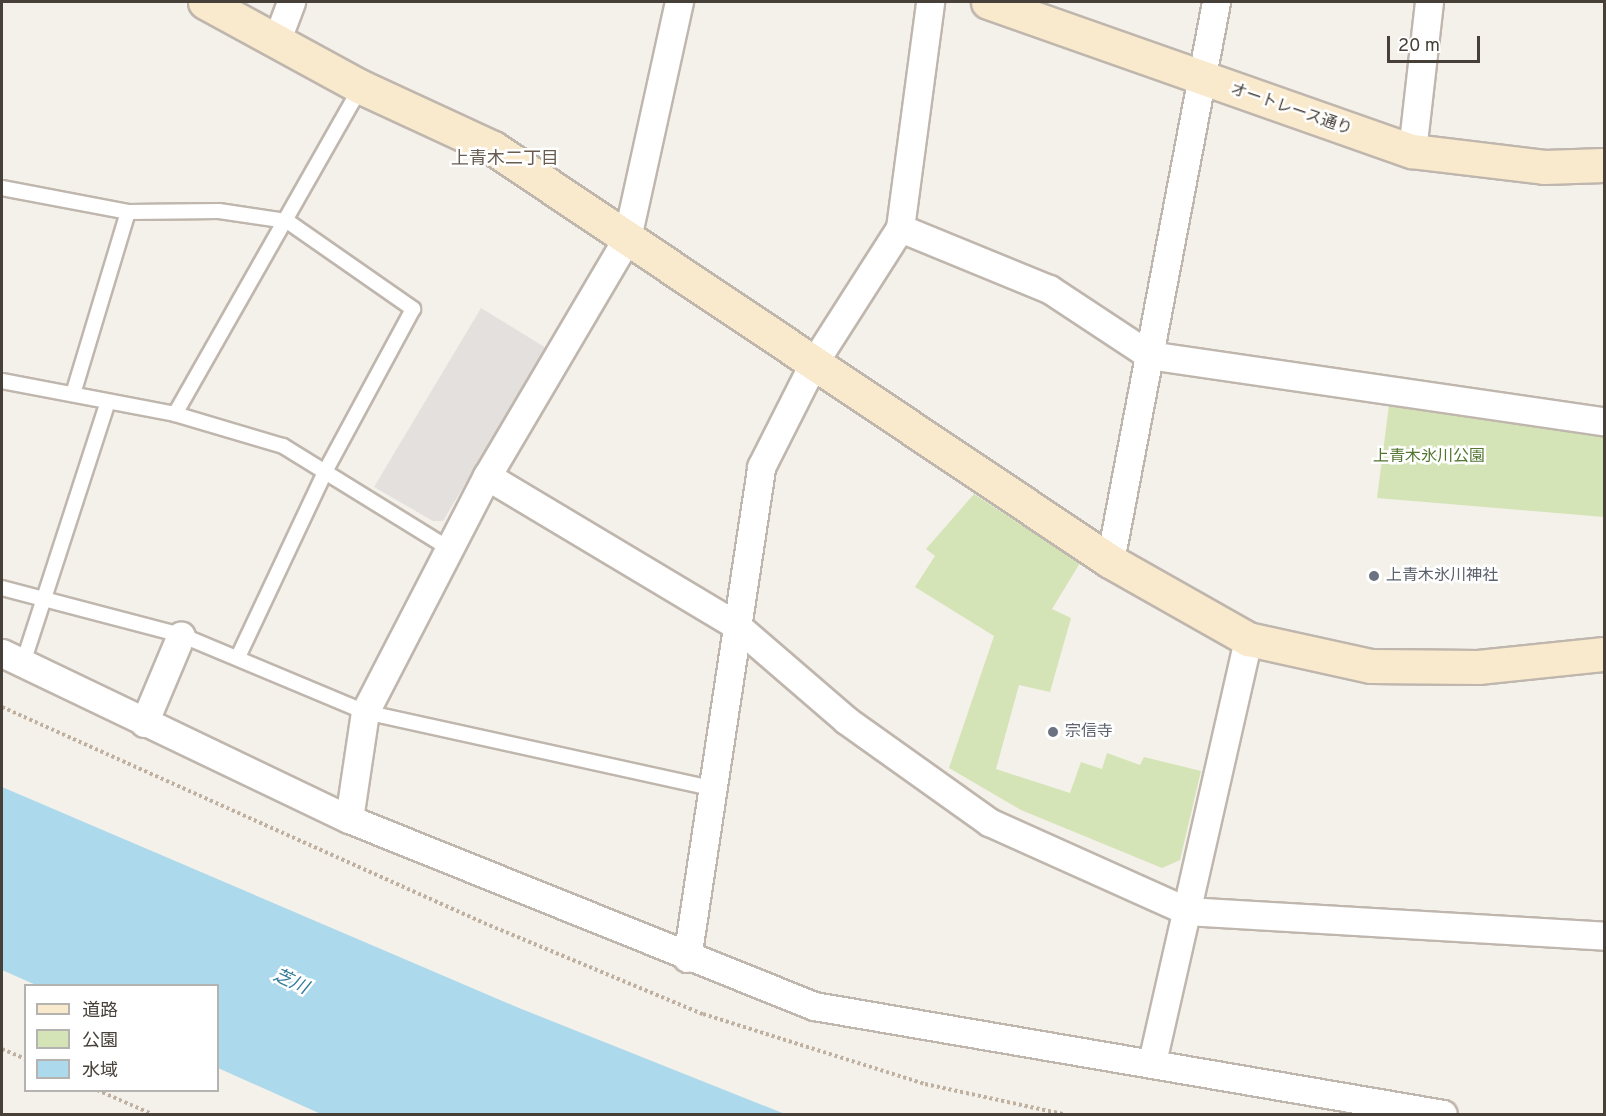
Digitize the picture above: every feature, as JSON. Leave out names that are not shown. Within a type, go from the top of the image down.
[{"type":"street","points":[[206,2],[361,87],[493,148],[1110,561],[1248,639],[1371,666],[1478,667],[1605,654]]},
{"type":"street","points":[[276,42],[291,2]]},
{"type":"street","points":[[349,819],[365,712],[487,476],[627,238],[679,2]]},
{"type":"street","points":[[687,958],[761,467],[813,364],[900,228],[930,2]]},
{"type":"street","name":"オートレース通り","points":[[988,2],[1202,80],[1412,151],[1544,167],[1605,165]]},
{"type":"street","points":[[1110,561],[1216,2]]},
{"type":"street","points":[[1412,151],[1429,2]]},
{"type":"street","points":[[900,228],[1049,289],[1149,355],[1605,421]]},
{"type":"street","points":[[487,476],[736,625],[846,720],[988,822],[1187,910],[1605,936]]},
{"type":"street","points":[[144,723],[181,635]]},
{"type":"street","points":[[1152,1062],[1248,639]]},
{"type":"street","points":[[12,658],[349,819],[687,958],[814,1006],[1152,1062],[1443,1114]]},
{"type":"lane","points":[[175,414],[287,221],[361,87]]},
{"type":"lane","points":[[3,193],[128,212],[219,211],[287,221],[413,309],[324,472],[238,657]]},
{"type":"lane","points":[[73,394],[128,212]]},
{"type":"lane","points":[[2,381],[175,414],[283,446],[448,548]]},
{"type":"lane","points":[[12,658],[44,600],[108,402]]},
{"type":"lane","points":[[2,588],[181,635],[365,712],[714,789]]},
{"type":"path","points":[[2,707],[484,923],[703,1014],[925,1084],[1063,1114]]},
{"type":"path","points":[[2,1048],[24,1058]]},
{"type":"path","points":[[102,1092],[152,1114]]},
{"type":"green space","name":"上青木氷川公園","points":[[1389,405],[1604,435],[1604,517],[1377,498]]},
{"type":"green space","points":[[974,494],[1080,563],[1052,609],[1071,618],[1050,692],[1019,685],[996,769],[1070,793],[1081,762],[1102,769],[1107,753],[1140,765],[1144,757],[1201,771],[1180,860],[1162,868],[1021,810],[949,768],[994,636],[915,587],[935,556],[926,549]]},
{"type":"shaded area","points":[[481,308],[546,348],[443,521],[433,521],[374,487]]},
{"type":"water","name":"芝川","points":[[2,787],[519,1008],[785,1114],[321,1114],[219,1068],[219,984],[34,984],[2,970]]},
{"type":"place","name":"上青木氷川神社","points":[[1374,576]]},
{"type":"place","name":"宗信寺","points":[[1053,732]]},
{"type":"district","name":"上青木二丁目","points":[[505,160]]}]
